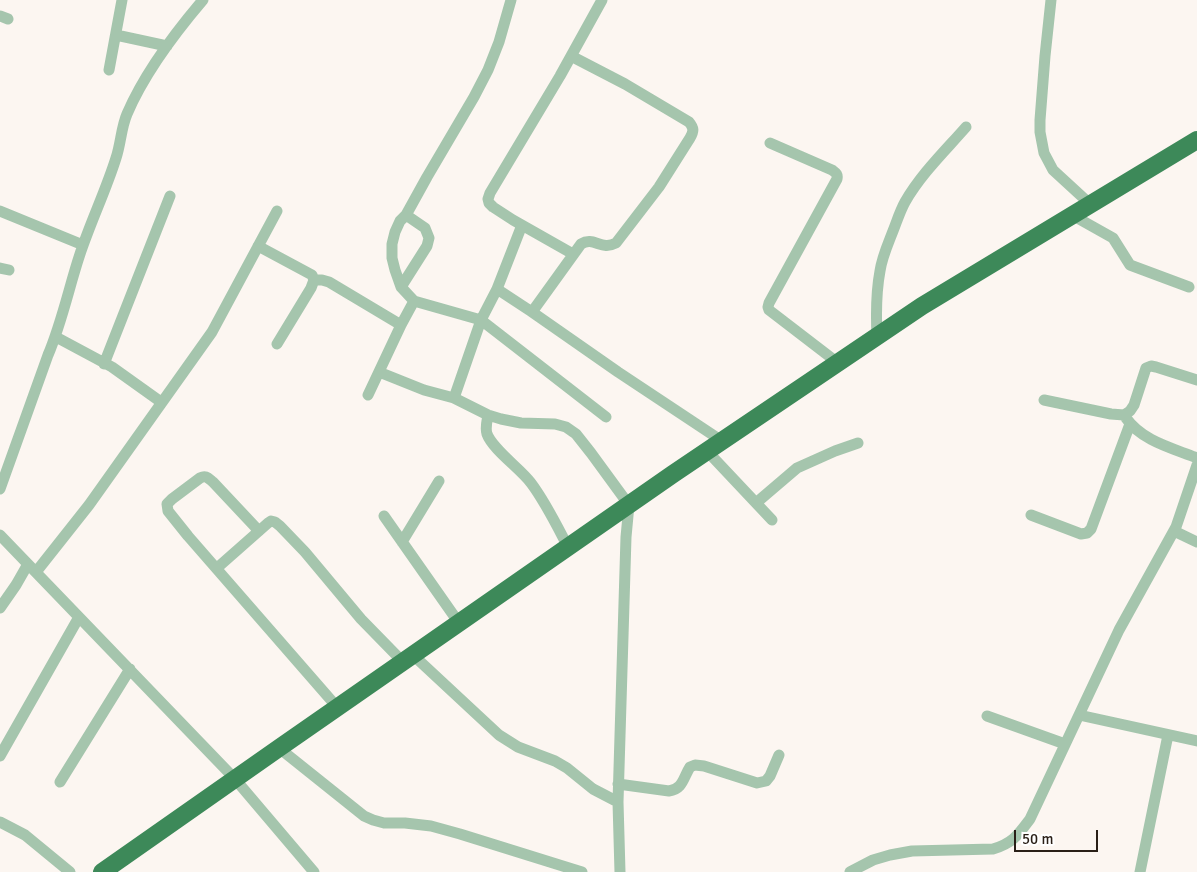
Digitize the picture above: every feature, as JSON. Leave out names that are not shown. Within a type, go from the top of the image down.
[{"type":"highway","points":[[102,872],[568,547],[876,337],[930,301],[1197,140]]},
{"type":"street","points":[[109,70],[122,0]]},
{"type":"street","points":[[0,489],[56,337],[83,245],[116,158],[128,112],[152,67],[203,0]]},
{"type":"street","points":[[511,0],[499,42],[485,76],[406,215],[400,221],[392,244],[392,258],[401,287],[414,301],[481,320],[606,417]]},
{"type":"street","points":[[573,254],[493,207],[488,199],[602,0]]},
{"type":"street","points":[[1049,2],[1040,120],[1044,153],[1053,170],[1090,204]]},
{"type":"street","points":[[116,35],[167,46]]},
{"type":"street","points":[[532,312],[581,244],[586,241],[605,246],[616,243],[658,187],[693,132],[693,126],[689,122],[625,84],[571,56]]},
{"type":"street","points":[[876,337],[880,271],[896,222],[914,189],[966,127]]},
{"type":"street","points":[[770,143],[832,170],[837,176],[837,180],[768,307],[769,310],[838,363]]},
{"type":"street","points":[[104,364],[170,196]]},
{"type":"street","points":[[0,211],[83,245]]},
{"type":"street","points":[[0,608],[16,585],[89,505],[212,332],[277,212]]},
{"type":"street","points":[[401,287],[429,238],[425,228],[406,215]]},
{"type":"street","points":[[1072,215],[1113,238],[1130,265],[1189,287]]},
{"type":"street","points":[[454,398],[481,320],[497,289],[522,225]]},
{"type":"street","points":[[258,246],[312,275],[314,280],[277,344]]},
{"type":"street","points":[[314,280],[329,282],[401,325]]},
{"type":"street","points":[[497,289],[722,441]]},
{"type":"street","points":[[368,395],[414,301]]},
{"type":"street","points":[[56,337],[112,367],[161,402]]},
{"type":"street","points":[[1031,515],[1067,530],[1087,534],[1091,529],[1146,368],[1156,367],[1197,380]]},
{"type":"street","points":[[379,372],[424,390],[454,398],[488,415],[501,419],[521,423],[555,424],[566,427],[576,434],[586,446],[629,505],[626,537],[618,784],[620,872]]},
{"type":"street","points":[[1044,400],[1127,419],[1145,436],[1197,458]]},
{"type":"street","points":[[488,415],[486,427],[488,435],[496,446],[531,482],[568,547]]},
{"type":"street","points":[[756,503],[797,468],[858,443]]},
{"type":"street","points":[[707,451],[772,520]]},
{"type":"street","points":[[850,872],[873,860],[890,854],[912,851],[993,849],[1012,841],[1022,830],[1030,818],[1119,630],[1174,531],[1197,465]]},
{"type":"street","points":[[259,531],[213,482],[203,476],[167,504],[168,511],[188,536],[337,707]]},
{"type":"street","points":[[402,542],[439,480]]},
{"type":"street","points":[[384,516],[459,623]]},
{"type":"street","points":[[217,568],[268,523],[275,522],[305,552],[360,619],[499,735],[518,747],[555,761],[567,768],[593,790],[618,802]]},
{"type":"street","points":[[1174,531],[1197,542]]},
{"type":"street","points":[[0,535],[235,779],[314,872]]},
{"type":"street","points":[[0,756],[79,617]]},
{"type":"street","points":[[60,782],[130,670]]},
{"type":"street","points":[[1079,715],[1197,741]]},
{"type":"street","points":[[986,716],[1065,744]]},
{"type":"street","points":[[1140,872],[1168,735]]},
{"type":"street","points":[[279,748],[364,816],[373,820],[384,823],[431,826],[582,872]]},
{"type":"street","points":[[618,784],[669,791],[676,790],[690,767],[695,765],[704,766],[757,783],[766,781],[770,776],[779,755]]},
{"type":"street","points":[[0,822],[25,835],[70,872]]}]
